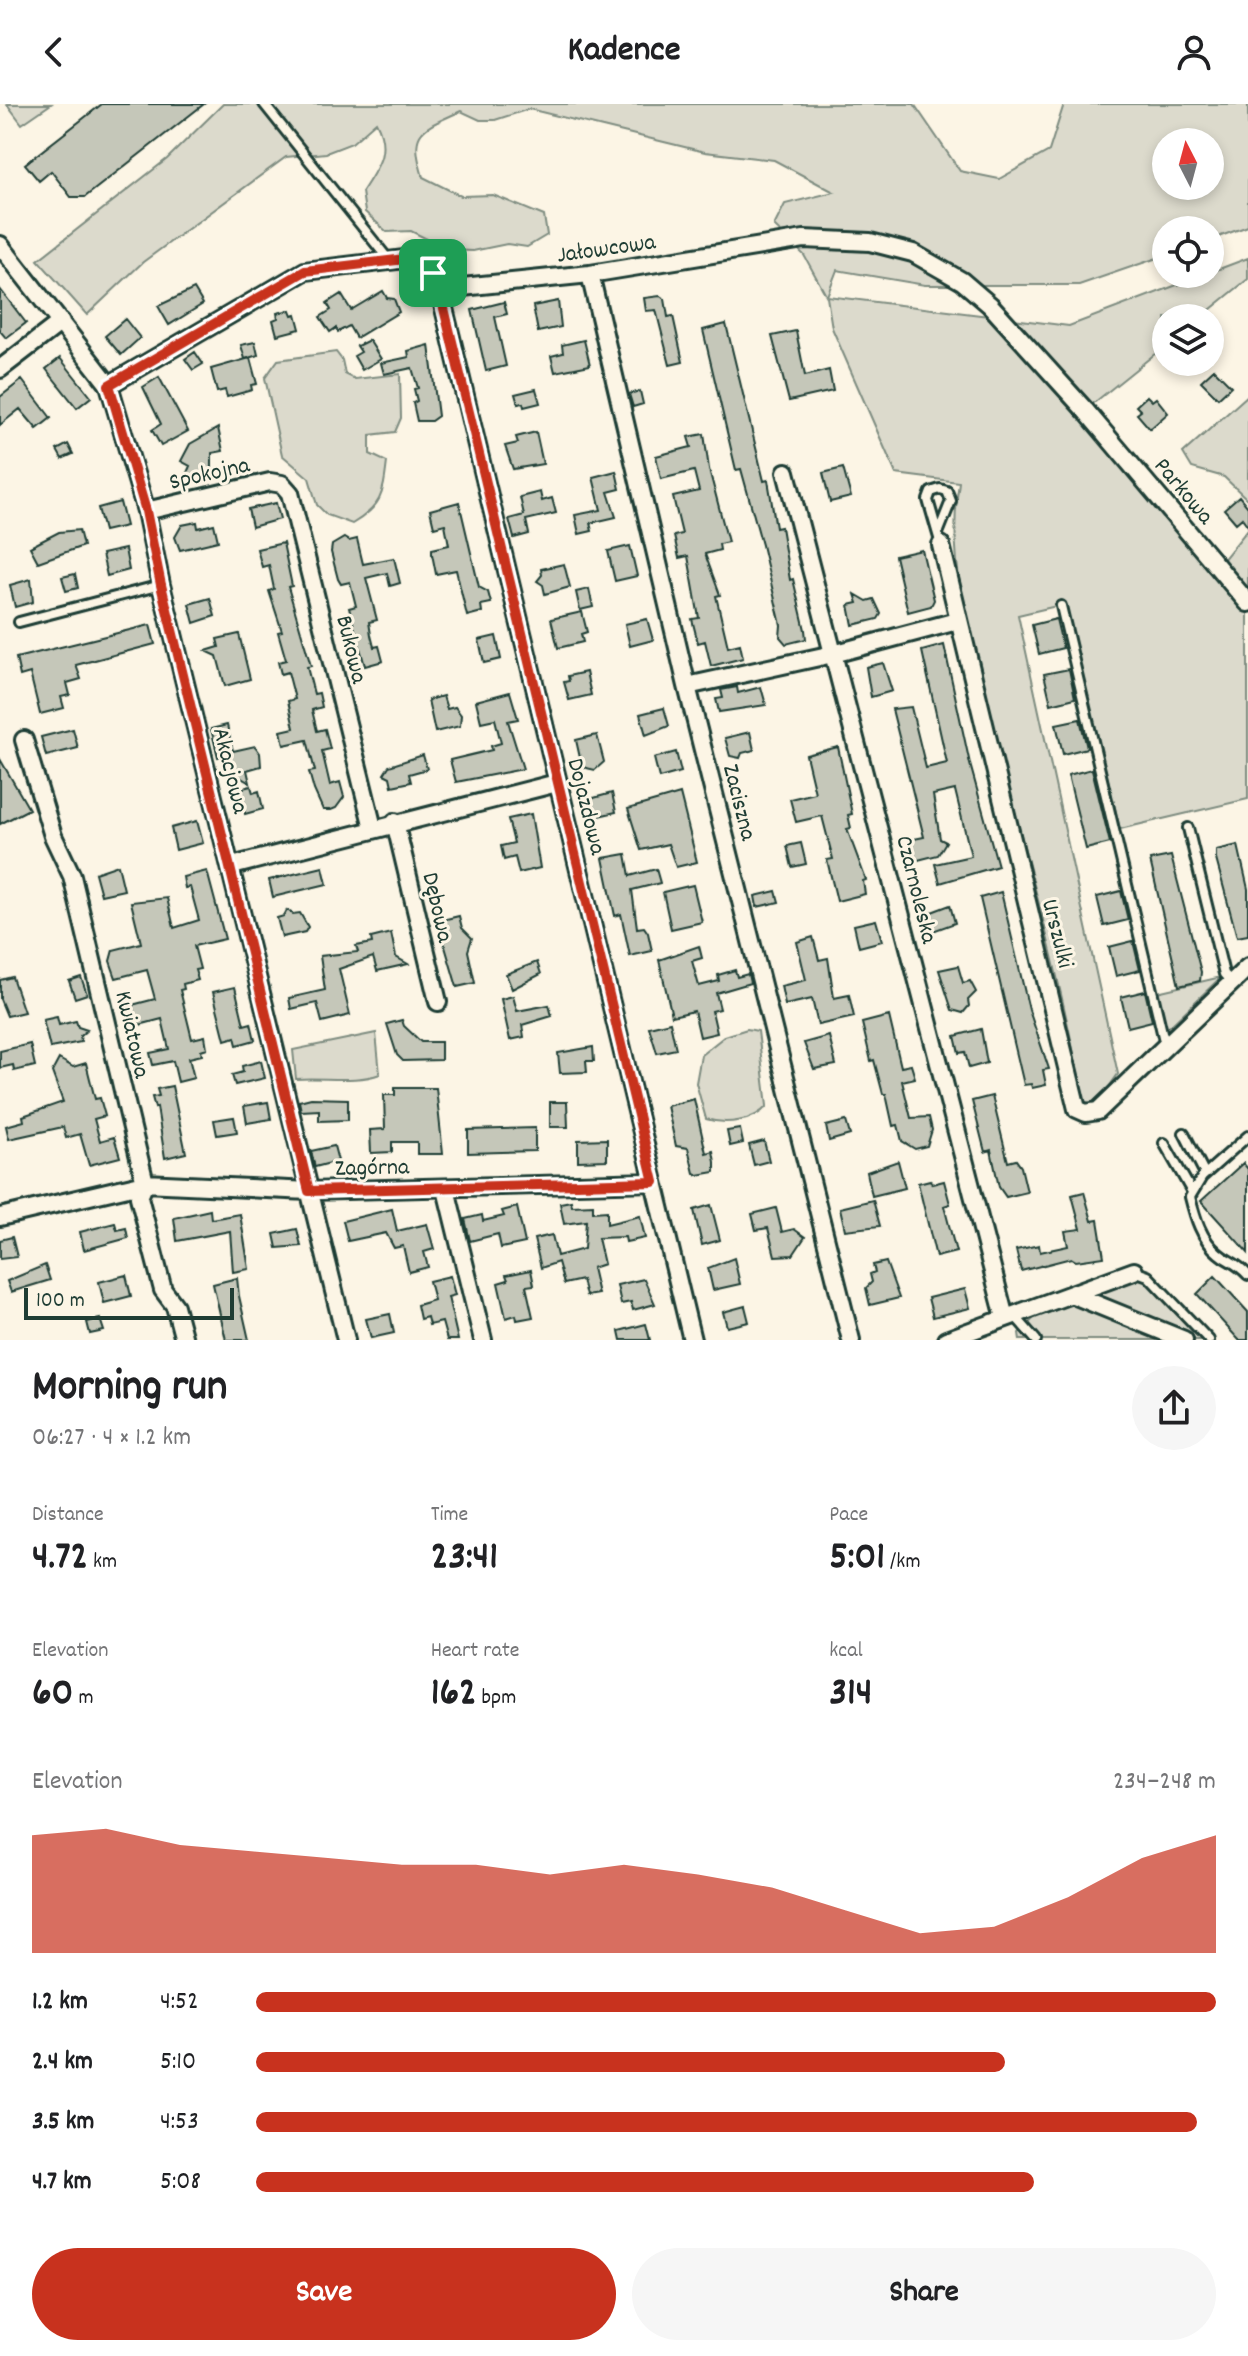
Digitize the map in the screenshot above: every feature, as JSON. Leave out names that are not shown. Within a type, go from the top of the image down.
[{"type":"street","name":"Jałowcowa","points":[[443,284],[462,287],[590,274],[804,239],[870,242],[913,253],[962,281],[990,305],[1085,410]]},
{"type":"street","name":"Akacjowa","points":[[0,245],[109,385],[146,511],[161,585],[346,1340]]},
{"type":"street","points":[[109,385],[305,271],[388,259],[415,260],[443,284]]},
{"type":"street","name":"Zaciszna","points":[[590,274],[687,686],[851,1340]]},
{"type":"street","name":"Dojazdowa","points":[[443,284],[442,300],[692,1340]]},
{"type":"street","points":[[0,369],[61,322]]},
{"type":"street","name":"Parkowa","points":[[1085,410],[1248,603]]},
{"type":"street","name":"Czarnoleska","points":[[786,472],[1009,1316]]},
{"type":"street","name":"Spokojna","points":[[146,511],[270,482],[282,484]]},
{"type":"street","name":"Bukowa","points":[[282,484],[290,493],[373,828]]},
{"type":"street","name":"Urszulki","points":[[940,538],[957,621],[1077,1109],[1086,1113],[1098,1111],[1248,967]]},
{"type":"street","points":[[687,686],[833,654],[957,621]]},
{"type":"street","name":"Kwiatowa","points":[[24,740],[53,836],[72,876],[145,1183],[139,1197],[163,1290],[175,1306],[184,1340]]},
{"type":"street","points":[[232,866],[557,783]]},
{"type":"street","name":"Dębowa","points":[[395,822],[438,1002]]},
{"type":"street","name":"Zagórna","points":[[0,1217],[145,1183],[309,1191],[654,1182]]},
{"type":"street","points":[[446,1189],[483,1340]]},
{"type":"street","points":[[946,1340],[1134,1271]]},
{"type":"street","points":[[1071,1294],[1184,1340]]},
{"type":"lane","points":[[264,104],[388,259]]},
{"type":"lane","points":[[940,489],[947,491],[951,501],[940,538],[928,500],[931,492],[940,489]]},
{"type":"lane","points":[[19,622],[161,585]]},
{"type":"lane","points":[[1061,606],[1165,1046]]},
{"type":"lane","points":[[1188,828],[1224,974],[1231,982]]},
{"type":"lane","points":[[1184,1133],[1205,1174]]},
{"type":"lane","points":[[1192,1192],[1205,1174],[1248,1136]]},
{"type":"lane","points":[[1164,1143],[1192,1192],[1193,1210],[1205,1238],[1218,1253],[1234,1260],[1248,1275]]},
{"type":"lane","points":[[1134,1271],[1148,1276],[1209,1340]]},
{"type":"lane","points":[[1009,1316],[1036,1340]]},
{"type":"shaded area","points":[[7,104],[51,104],[22,124]]},
{"type":"shaded area","points":[[223,104],[914,104],[960,171],[999,179],[1049,151],[1064,104],[1248,104],[1248,226],[1224,235],[1224,216],[1152,216],[1152,260],[1079,285],[925,285],[837,270],[827,296],[1069,326],[1169,288],[1224,288],[1224,267],[1248,258],[1248,279],[1217,304],[1152,304],[1152,356],[1085,410],[1223,560],[1248,529],[1248,799],[1120,829],[1065,604],[1018,615],[1118,1074],[1096,1105],[1083,1101],[1055,969],[966,618],[956,549],[959,482],[896,474],[832,328],[827,297],[804,255],[774,226],[785,204],[834,192],[774,160],[705,152],[529,109],[495,120],[480,120],[461,111],[421,134],[417,150],[423,177],[461,196],[493,195],[544,216],[547,235],[527,247],[507,244],[473,251],[449,250],[411,231],[387,232],[365,212],[362,192],[381,158],[382,142],[376,122],[352,143],[326,153],[286,157],[143,262],[87,315],[38,260],[167,159]]},
{"type":"shaded area","points":[[336,352],[342,360],[345,374],[355,379],[400,374],[401,418],[395,432],[370,435],[370,454],[387,462],[382,491],[370,511],[352,524],[327,515],[317,505],[309,478],[282,455],[265,378],[278,360]]},
{"type":"shaded area","points":[[1248,395],[1248,500],[1224,477],[1192,468],[1183,453]]},
{"type":"shaded area","points":[[1221,977],[1167,1029],[1157,992]]},
{"type":"shaded area","points":[[747,1029],[758,1031],[767,1106],[755,1116],[739,1121],[706,1119],[696,1083],[701,1055],[725,1036]]},
{"type":"shaded area","points":[[376,1033],[380,1074],[350,1079],[296,1079],[293,1050]]},
{"type":"shaded area","points":[[1148,1272],[1211,1340],[1020,1340],[1019,1333],[1040,1312]]},
{"type":"building","points":[[102,104],[204,104],[85,197],[71,197],[51,171],[39,181],[25,164]]},
{"type":"building","points":[[0,289],[26,323],[6,338],[0,331]]},
{"type":"building","points":[[194,289],[203,304],[169,325],[158,306]]},
{"type":"building","points":[[383,291],[387,298],[394,299],[399,312],[356,338],[349,326],[338,332],[336,328],[330,332],[320,317],[331,310],[327,303],[341,294],[351,310]]},
{"type":"building","points":[[660,296],[665,299],[668,317],[673,316],[683,362],[670,365],[656,310],[646,311],[644,298]]},
{"type":"building","points":[[558,301],[561,327],[538,332],[533,306]]},
{"type":"building","points":[[504,302],[507,314],[495,317],[506,366],[486,371],[472,310]]},
{"type":"building","points":[[290,310],[292,315],[296,314],[300,329],[277,335],[273,320],[278,318],[277,313]]},
{"type":"building","points":[[125,319],[140,338],[121,355],[105,336]]},
{"type":"building","points":[[726,324],[764,481],[768,480],[776,528],[781,527],[790,580],[793,579],[805,630],[806,639],[786,644],[780,637],[781,625],[762,545],[741,469],[736,470],[703,330]]},
{"type":"building","points":[[796,331],[805,376],[829,370],[833,391],[789,401],[772,336]]},
{"type":"building","points":[[369,340],[381,359],[362,370],[354,356],[361,352],[357,346]]},
{"type":"building","points":[[584,340],[590,365],[555,372],[551,356],[563,353],[562,345]]},
{"type":"building","points":[[255,342],[258,355],[245,359],[241,345]]},
{"type":"building","points":[[429,345],[438,416],[431,421],[417,421],[413,403],[417,401],[414,389],[418,388],[412,368],[384,374],[381,363],[409,357],[408,351]]},
{"type":"building","points":[[195,352],[203,364],[193,370],[185,359]]},
{"type":"building","points":[[60,358],[91,397],[77,408],[46,369]]},
{"type":"building","points":[[250,358],[257,384],[251,385],[252,390],[227,397],[225,390],[217,392],[211,369]]},
{"type":"building","points":[[1206,376],[1221,376],[1231,386],[1218,398],[1201,381]]},
{"type":"building","points":[[159,377],[188,431],[161,446],[152,430],[161,424],[143,387]]},
{"type":"building","points":[[22,380],[51,418],[37,429],[20,409],[0,425],[0,397]]},
{"type":"building","points":[[536,389],[540,403],[524,407],[523,403],[518,404],[515,394]]},
{"type":"building","points":[[640,391],[643,404],[633,407],[629,394]]},
{"type":"building","points":[[1147,396],[1152,401],[1156,398],[1168,413],[1150,429],[1137,414],[1141,411],[1136,406]]},
{"type":"building","points":[[218,428],[223,451],[212,453],[212,473],[192,479],[186,475],[190,466],[181,461],[190,444]]},
{"type":"building","points":[[536,432],[543,464],[513,469],[505,446],[518,443],[516,437]]},
{"type":"building","points":[[704,434],[709,469],[728,542],[719,544],[720,550],[705,554],[720,595],[716,596],[728,647],[740,644],[743,658],[711,666],[705,641],[698,643],[692,619],[699,618],[688,556],[679,558],[674,536],[682,534],[673,497],[699,491],[694,471],[661,479],[656,456],[691,447],[688,437]]},
{"type":"building","points":[[68,444],[73,454],[62,459],[57,450]]},
{"type":"building","points":[[843,468],[851,497],[830,502],[823,473]]},
{"type":"building","points":[[616,471],[620,489],[608,492],[616,517],[590,523],[592,531],[579,534],[575,515],[601,510],[593,477]]},
{"type":"building","points":[[540,492],[542,501],[552,498],[556,513],[526,520],[529,534],[514,538],[509,519],[524,515],[520,497]]},
{"type":"building","points":[[1239,496],[1248,507],[1248,526],[1242,518],[1236,523],[1224,509]]},
{"type":"building","points":[[120,502],[126,526],[104,531],[98,508]]},
{"type":"building","points":[[459,502],[479,587],[488,592],[491,603],[481,605],[482,612],[467,616],[456,570],[436,574],[432,554],[432,549],[449,545],[445,524],[434,527],[430,510]]},
{"type":"building","points":[[276,503],[280,519],[252,527],[248,509]]},
{"type":"building","points":[[197,522],[198,528],[214,524],[218,541],[180,550],[175,537],[182,525]]},
{"type":"building","points":[[79,530],[83,546],[38,562],[30,547],[59,532]]},
{"type":"building","points":[[344,538],[349,541],[357,539],[363,564],[394,558],[400,583],[390,586],[387,573],[366,578],[377,620],[369,622],[371,635],[374,647],[379,646],[383,661],[365,666],[349,608],[356,606],[350,582],[341,584],[331,552],[332,545]]},
{"type":"building","points":[[283,543],[292,586],[288,587],[311,666],[307,667],[314,694],[319,693],[322,707],[312,710],[317,731],[325,729],[330,749],[322,751],[330,785],[340,782],[344,797],[331,810],[323,810],[314,790],[309,772],[315,771],[307,740],[284,745],[281,731],[294,728],[288,701],[295,699],[288,672],[281,674],[278,662],[286,660],[278,632],[282,631],[269,591],[274,589],[269,565],[262,567],[257,549]]},
{"type":"building","points":[[630,546],[637,576],[615,581],[608,551]]},
{"type":"building","points":[[125,549],[129,570],[107,576],[102,554]]},
{"type":"building","points":[[922,550],[934,600],[931,606],[908,612],[895,556]]},
{"type":"building","points":[[564,564],[570,587],[545,594],[543,585],[537,581],[542,575],[541,569]]},
{"type":"building","points":[[75,574],[78,588],[66,591],[62,577]]},
{"type":"building","points":[[31,579],[33,602],[15,607],[10,585]]},
{"type":"building","points":[[589,589],[593,607],[580,610],[576,592]]},
{"type":"building","points":[[855,594],[867,601],[874,599],[881,614],[878,619],[853,625],[849,605],[858,603]]},
{"type":"building","points":[[210,598],[215,616],[194,623],[189,604]]},
{"type":"building","points":[[582,612],[587,632],[581,634],[583,642],[558,648],[551,619]]},
{"type":"building","points":[[647,619],[653,640],[630,646],[625,624]]},
{"type":"building","points":[[1056,619],[1063,648],[1039,654],[1032,625]]},
{"type":"building","points":[[150,625],[155,644],[76,665],[81,679],[67,683],[70,695],[61,697],[64,708],[40,714],[30,673],[20,676],[16,658]]},
{"type":"building","points":[[239,634],[250,679],[225,686],[217,656],[206,651],[219,647],[217,639]]},
{"type":"building","points":[[496,636],[501,659],[484,663],[479,640]]},
{"type":"building","points":[[944,645],[970,764],[998,866],[940,883],[935,864],[971,856],[955,790],[933,795],[940,839],[946,842],[938,855],[914,861],[909,840],[924,837],[892,709],[911,707],[926,768],[947,763],[922,651]]},
{"type":"building","points":[[883,663],[892,691],[871,697],[866,667]]},
{"type":"building","points":[[1069,669],[1075,698],[1051,704],[1044,674]]},
{"type":"building","points":[[586,672],[591,695],[569,700],[564,682],[569,681],[568,676]]},
{"type":"building","points":[[737,687],[738,693],[761,687],[766,705],[719,712],[716,699],[723,698],[721,690]]},
{"type":"building","points":[[510,692],[518,719],[508,721],[523,769],[456,782],[450,760],[492,750],[491,746],[501,743],[495,719],[481,722],[476,701]]},
{"type":"building","points":[[443,696],[447,709],[455,707],[461,715],[460,726],[435,732],[428,700]]},
{"type":"building","points":[[664,708],[669,726],[646,735],[640,714]]},
{"type":"building","points":[[1080,719],[1087,748],[1063,754],[1056,724]]},
{"type":"building","points":[[227,725],[233,751],[255,746],[260,753],[261,766],[247,770],[250,783],[231,772],[226,755],[218,757],[211,729]]},
{"type":"building","points":[[73,729],[78,748],[46,756],[41,737]]},
{"type":"building","points":[[750,732],[754,750],[742,753],[740,758],[730,756],[725,738]]},
{"type":"building","points":[[597,735],[604,762],[595,770],[582,767],[576,740]]},
{"type":"building","points":[[838,747],[852,814],[848,815],[851,828],[847,829],[866,880],[863,881],[865,894],[837,901],[827,860],[833,859],[822,816],[796,822],[790,799],[815,793],[806,755]]},
{"type":"building","points":[[676,752],[681,772],[659,778],[654,758]]},
{"type":"building","points":[[423,755],[427,769],[409,774],[411,782],[392,786],[390,777],[384,774],[389,766]]},
{"type":"building","points":[[0,759],[29,809],[0,824]]},
{"type":"building","points":[[1092,769],[1110,843],[1086,849],[1068,775]]},
{"type":"building","points":[[251,786],[253,793],[259,791],[263,809],[245,814],[239,789]]},
{"type":"building","points":[[612,793],[616,812],[594,817],[590,799]]},
{"type":"building","points":[[680,794],[697,862],[676,867],[668,844],[641,850],[628,809]]},
{"type":"building","points":[[531,814],[540,868],[519,873],[515,857],[504,860],[501,846],[514,843],[508,819]]},
{"type":"building","points":[[197,821],[203,843],[176,850],[171,828]]},
{"type":"building","points":[[801,843],[806,864],[792,867],[787,846]]},
{"type":"building","points":[[1238,845],[1248,889],[1248,935],[1237,937],[1216,850]]},
{"type":"building","points":[[626,854],[630,876],[656,869],[660,883],[632,890],[637,928],[644,927],[648,933],[652,951],[630,956],[621,914],[615,916],[603,858]]},
{"type":"building","points":[[1171,856],[1201,972],[1200,981],[1179,986],[1150,860]]},
{"type":"building","points":[[118,865],[124,890],[101,895],[95,873]]},
{"type":"building","points":[[323,867],[327,884],[273,897],[269,880]]},
{"type":"building","points":[[207,871],[225,939],[194,946],[200,969],[195,970],[198,980],[183,984],[184,989],[180,990],[192,1039],[205,1036],[207,1048],[201,1050],[202,1055],[189,1058],[194,1078],[178,1082],[173,1061],[153,1065],[150,1053],[169,1049],[162,1019],[139,1025],[135,1017],[132,1005],[155,999],[147,970],[116,978],[110,961],[113,950],[141,943],[131,902],[167,898],[174,928],[199,920],[190,887],[185,888],[183,877]]},
{"type":"building","points":[[693,885],[702,922],[671,929],[663,892]]},
{"type":"building","points":[[776,891],[779,902],[757,907],[755,896]]},
{"type":"building","points":[[1121,891],[1128,920],[1104,926],[1097,897]]},
{"type":"building","points":[[1001,892],[1029,1010],[1049,1069],[1043,1070],[1046,1085],[1032,1088],[1031,1084],[1024,1085],[980,898]]},
{"type":"building","points":[[950,905],[955,923],[933,931],[929,913]]},
{"type":"building","points":[[287,910],[293,914],[300,913],[308,927],[305,932],[282,937],[277,918],[284,916]]},
{"type":"building","points":[[459,916],[462,928],[472,938],[468,951],[475,983],[457,987],[441,933],[445,932],[442,920]]},
{"type":"building","points":[[876,920],[882,941],[859,947],[854,925]]},
{"type":"building","points":[[391,933],[396,957],[408,964],[377,971],[373,957],[339,969],[350,1015],[322,1022],[317,1003],[291,1009],[289,998],[325,990],[320,956],[358,952],[356,946],[372,943],[371,938]]},
{"type":"building","points":[[813,937],[819,960],[828,958],[834,998],[849,995],[854,1017],[818,1025],[812,999],[785,1005],[781,986],[806,980],[797,942]]},
{"type":"building","points":[[1133,941],[1140,970],[1116,976],[1109,947]]},
{"type":"building","points":[[699,946],[702,958],[692,961],[699,986],[719,981],[718,975],[735,970],[737,977],[748,974],[750,983],[716,993],[720,1009],[712,1011],[717,1033],[700,1037],[694,1011],[672,1016],[659,960]]},
{"type":"building","points":[[537,962],[541,974],[512,989],[506,974]]},
{"type":"building","points":[[958,966],[963,983],[970,981],[976,992],[968,1000],[969,1006],[963,1013],[952,1010],[939,970]]},
{"type":"building","points":[[12,977],[24,1012],[7,1016],[0,999],[0,980]]},
{"type":"building","points":[[81,977],[87,994],[75,998],[69,981]]},
{"type":"building","points":[[235,987],[244,1025],[251,1023],[255,1040],[237,1045],[235,1037],[225,1040],[213,992]]},
{"type":"building","points":[[1145,991],[1152,1021],[1128,1027],[1121,997]]},
{"type":"building","points":[[513,996],[517,1011],[549,1005],[552,1016],[522,1025],[524,1037],[510,1040],[501,999]]},
{"type":"building","points":[[889,1016],[901,1067],[911,1065],[915,1078],[902,1081],[911,1118],[929,1117],[932,1130],[927,1146],[915,1149],[902,1141],[898,1125],[893,1126],[886,1094],[883,1094],[874,1060],[871,1061],[862,1023]]},
{"type":"building","points":[[57,1017],[59,1025],[76,1021],[78,1027],[87,1030],[80,1036],[81,1042],[50,1048],[43,1020]]},
{"type":"building","points":[[402,1020],[404,1026],[421,1042],[441,1042],[441,1060],[403,1061],[397,1055],[387,1024]]},
{"type":"building","points":[[670,1022],[676,1049],[657,1053],[649,1027]]},
{"type":"building","points":[[981,1029],[987,1063],[969,1068],[965,1052],[959,1053],[955,1036]]},
{"type":"building","points":[[829,1036],[836,1065],[814,1069],[804,1043]]},
{"type":"building","points":[[30,1044],[35,1066],[14,1071],[13,1065],[0,1068],[0,1051]]},
{"type":"building","points":[[593,1047],[594,1061],[586,1061],[587,1072],[560,1073],[558,1053]]},
{"type":"building","points":[[59,1059],[73,1067],[86,1063],[95,1099],[100,1098],[105,1116],[94,1119],[100,1141],[114,1137],[120,1157],[89,1165],[80,1134],[66,1138],[63,1127],[9,1139],[6,1126],[24,1121],[23,1116],[63,1102],[52,1072]]},
{"type":"building","points":[[261,1061],[265,1078],[235,1085],[232,1075],[243,1072],[242,1066]]},
{"type":"building","points":[[172,1086],[186,1153],[165,1158],[157,1107],[152,1097],[159,1096],[157,1089]]},
{"type":"building","points":[[395,1088],[436,1088],[443,1154],[417,1154],[417,1142],[392,1142],[392,1152],[371,1153],[370,1130],[385,1129],[384,1095],[395,1095]]},
{"type":"building","points":[[992,1096],[1008,1162],[1016,1160],[1021,1167],[1027,1192],[1006,1197],[999,1187],[991,1150],[985,1152],[972,1101]]},
{"type":"building","points":[[311,1098],[348,1099],[348,1120],[319,1121],[319,1110],[301,1111],[299,1101]]},
{"type":"building","points":[[694,1099],[706,1153],[713,1151],[715,1162],[715,1172],[698,1175],[694,1173],[688,1148],[676,1146],[667,1106]]},
{"type":"building","points":[[268,1102],[271,1119],[247,1123],[244,1106]]},
{"type":"building","points":[[550,1102],[567,1102],[568,1127],[550,1127]]},
{"type":"building","points":[[234,1117],[237,1132],[217,1135],[214,1120]]},
{"type":"building","points":[[846,1121],[850,1135],[829,1141],[826,1126]]},
{"type":"building","points":[[535,1128],[535,1151],[468,1153],[468,1130]]},
{"type":"building","points":[[740,1129],[743,1143],[730,1146],[727,1131]]},
{"type":"building","points":[[607,1139],[607,1160],[578,1161],[578,1140]]},
{"type":"building","points":[[764,1141],[769,1161],[754,1165],[749,1145]]},
{"type":"building","points":[[334,1146],[338,1161],[315,1167],[311,1151]]},
{"type":"building","points":[[898,1161],[905,1188],[872,1196],[867,1172]]},
{"type":"building","points":[[1243,1163],[1248,1169],[1248,1253],[1201,1201]]},
{"type":"building","points":[[930,1180],[932,1184],[944,1181],[950,1204],[944,1206],[956,1252],[936,1257],[918,1183]]},
{"type":"building","points":[[1084,1192],[1092,1221],[1098,1220],[1104,1257],[1076,1261],[1071,1258],[1021,1271],[1016,1250],[1039,1245],[1040,1252],[1068,1246],[1065,1231],[1081,1229],[1072,1195]]},
{"type":"building","points":[[873,1200],[880,1226],[845,1230],[840,1208]]},
{"type":"building","points":[[571,1201],[572,1206],[593,1205],[593,1212],[607,1211],[607,1224],[640,1216],[645,1238],[626,1242],[625,1237],[598,1238],[604,1264],[592,1268],[598,1294],[586,1296],[582,1280],[564,1284],[558,1262],[541,1268],[534,1239],[552,1235],[557,1256],[584,1249],[586,1221],[564,1224],[560,1203]]},
{"type":"building","points":[[711,1205],[720,1240],[702,1245],[694,1210]]},
{"type":"building","points":[[517,1207],[525,1243],[501,1248],[498,1234],[470,1241],[465,1219],[482,1215],[483,1221],[504,1216],[502,1211]]},
{"type":"building","points":[[776,1208],[782,1232],[794,1229],[805,1237],[793,1255],[775,1256],[768,1228],[756,1230],[752,1214]]},
{"type":"building","points":[[392,1209],[397,1231],[427,1224],[434,1249],[424,1252],[428,1267],[409,1272],[403,1246],[394,1248],[386,1233],[348,1241],[343,1221]]},
{"type":"building","points":[[210,1210],[211,1219],[240,1214],[249,1269],[233,1272],[230,1231],[177,1241],[174,1218]]},
{"type":"building","points":[[115,1223],[117,1230],[126,1228],[128,1238],[84,1250],[80,1232]]},
{"type":"building","points":[[297,1229],[301,1246],[277,1248],[274,1234]]},
{"type":"building","points":[[12,1237],[17,1257],[0,1259],[0,1240]]},
{"type":"building","points":[[734,1258],[740,1284],[713,1290],[708,1268]]},
{"type":"building","points":[[886,1262],[899,1298],[870,1305],[866,1288],[872,1282],[870,1274],[875,1272],[873,1265]]},
{"type":"building","points":[[45,1265],[50,1280],[11,1292],[7,1281]]},
{"type":"building","points":[[531,1270],[534,1285],[526,1286],[533,1317],[517,1320],[516,1315],[506,1318],[498,1283],[508,1280],[506,1275]]},
{"type":"building","points":[[126,1275],[131,1296],[104,1303],[99,1282]]},
{"type":"building","points":[[450,1276],[455,1295],[448,1297],[458,1340],[447,1340],[442,1322],[429,1325],[427,1317],[420,1319],[417,1305],[434,1300],[429,1281]]},
{"type":"building","points":[[1215,1276],[1248,1312],[1248,1340],[1239,1340],[1197,1294]]},
{"type":"building","points":[[237,1278],[249,1340],[226,1340],[213,1284]]},
{"type":"building","points":[[644,1279],[655,1304],[633,1310],[631,1302],[621,1304],[617,1285]]},
{"type":"building","points":[[965,1289],[970,1308],[933,1317],[928,1298]]},
{"type":"building","points":[[745,1306],[749,1322],[727,1327],[723,1312]]},
{"type":"building","points":[[390,1314],[394,1333],[371,1338],[366,1319]]},
{"type":"building","points":[[100,1319],[104,1331],[90,1334],[87,1322]]},
{"type":"building","points":[[646,1324],[650,1340],[621,1340],[619,1331]]},
{"type":"route","points":[[405,259],[415,260],[433,273],[443,284],[442,300],[654,1182],[309,1191],[161,585],[146,511],[109,385],[305,271],[348,263],[405,259]]}]
